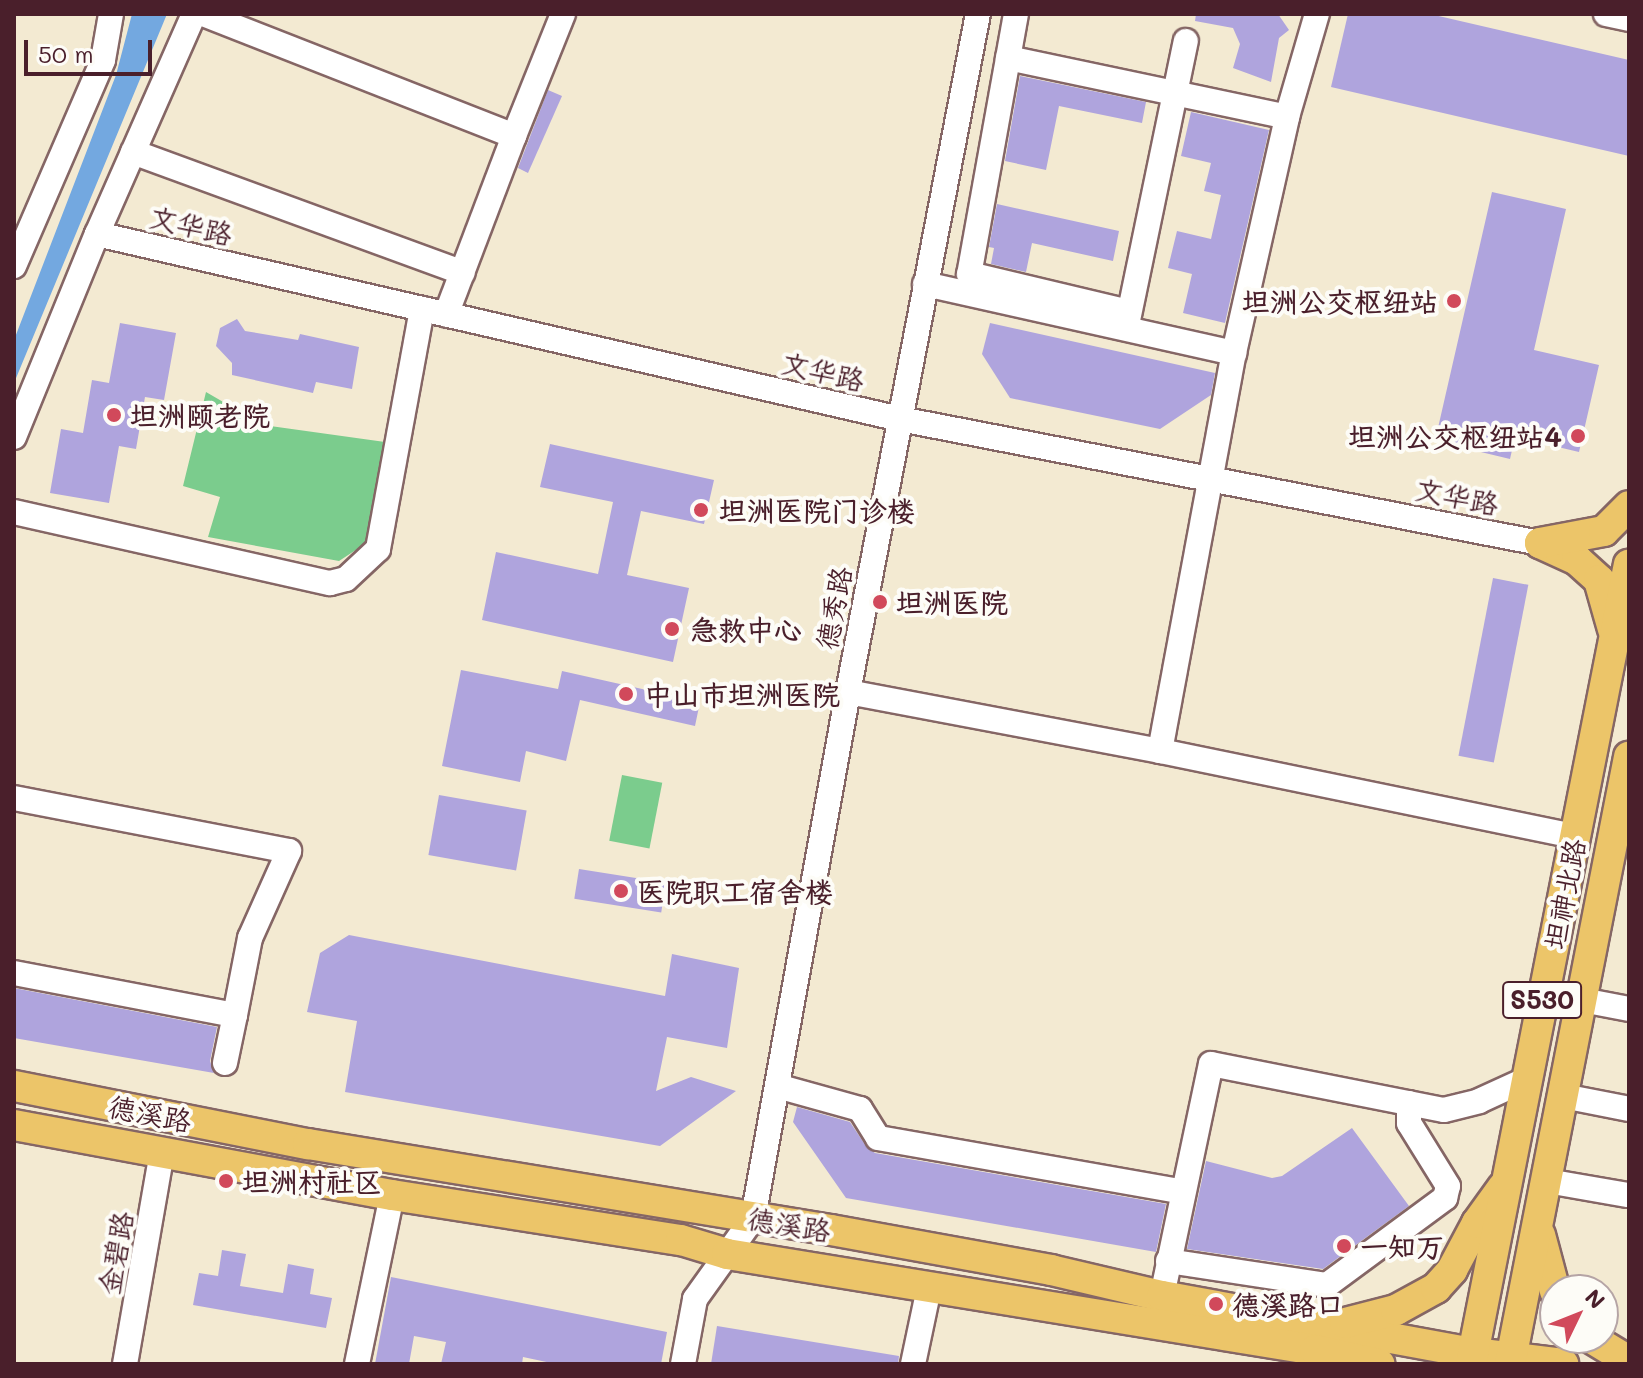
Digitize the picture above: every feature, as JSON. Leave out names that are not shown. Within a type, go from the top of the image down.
[{"type":"main road","points":[[1540,543],[1604,531],[1629,506]]},
{"type":"main road","points":[[1540,543],[1577,560],[1599,580],[1610,609],[1615,637]]},
{"type":"main road","name":"坦神北路","points":[[1473,1358],[1629,564]]},
{"type":"main road","name":"坦神北路","points":[[1511,1362],[1629,757]]},
{"type":"main road","name":"德溪路","points":[[14,1086],[308,1144],[1051,1270],[1162,1296],[1379,1364]]},
{"type":"main road","name":"德溪路","points":[[14,1125],[392,1195],[681,1240],[727,1254],[929,1288],[1323,1346],[1563,1364]]},
{"type":"main road","points":[[1323,1346],[1436,1288],[1452,1270],[1477,1223],[1509,1179]]},
{"type":"main road","points":[[1538,1227],[1550,1274]]},
{"type":"street","points":[[14,266],[103,60],[111,14]]},
{"type":"street","points":[[14,437],[97,234],[194,14]]},
{"type":"street","points":[[203,14],[514,136]]},
{"type":"street","points":[[446,315],[563,14]]},
{"type":"street","name":"德秀路","points":[[683,1364],[695,1299],[753,1218],[848,692],[978,14]]},
{"type":"street","points":[[1016,14],[969,274],[1234,353]]},
{"type":"street","points":[[1160,751],[1234,353],[1287,117],[1317,14]]},
{"type":"street","points":[[1606,14],[1629,19]]},
{"type":"street","points":[[1128,320],[1186,41]]},
{"type":"street","points":[[1008,58],[1287,117]]},
{"type":"street","points":[[133,152],[463,273]]},
{"type":"street","name":"文华路","points":[[97,234],[900,419],[1540,543]]},
{"type":"street","points":[[925,284],[1128,320]]},
{"type":"street","points":[[14,512],[330,583],[346,579],[378,549],[422,309]]},
{"type":"street","points":[[848,692],[1160,751],[1575,836]]},
{"type":"street","points":[[14,798],[289,851],[265,898],[250,938],[225,1063]]},
{"type":"street","points":[[14,973],[235,1015]]},
{"type":"street","points":[[1582,1000],[1629,1009]]},
{"type":"street","points":[[1162,1296],[1211,1064],[1444,1110],[1479,1101],[1527,1079]]},
{"type":"street","points":[[777,1086],[860,1109],[878,1138],[1183,1192]]},
{"type":"street","points":[[1563,1096],[1629,1109]]},
{"type":"street","points":[[1168,1261],[1327,1285],[1445,1198],[1448,1186],[1409,1123],[1409,1103]]},
{"type":"street","name":"金碧路","points":[[125,1364],[162,1152]]},
{"type":"street","points":[[1547,1181],[1627,1195]]},
{"type":"street","points":[[357,1364],[392,1195]]},
{"type":"street","points":[[913,1364],[929,1288]]},
{"type":"green space","points":[[206,392],[263,425],[385,442],[365,544],[339,561],[208,537],[220,497],[183,486]]},
{"type":"green space","points":[[622,775],[662,783],[649,849],[609,841]]},
{"type":"water","points":[[132,14],[167,14],[14,383],[14,340],[116,75]]},
{"type":"building","points":[[1196,14],[1278,14],[1289,30],[1279,38],[1271,82],[1233,68],[1240,44],[1233,28],[1195,21]]},
{"type":"building","points":[[1348,14],[1430,14],[1629,60],[1629,156],[1331,87]]},
{"type":"building","points":[[1020,76],[1146,102],[1142,123],[1059,106],[1046,170],[1005,161]]},
{"type":"building","points":[[548,90],[562,96],[528,173],[518,168]]},
{"type":"building","points":[[1191,112],[1269,130],[1225,323],[1183,313],[1192,274],[1168,268],[1177,231],[1211,239],[1221,195],[1204,191],[1211,163],[1181,156]]},
{"type":"building","points":[[1492,192],[1566,209],[1534,350],[1599,365],[1579,452],[1515,437],[1510,459],[1435,441]]},
{"type":"building","points":[[997,204],[1119,231],[1113,261],[1032,243],[1026,272],[991,264],[994,248],[989,247]]},
{"type":"building","points":[[237,319],[245,331],[298,340],[300,334],[359,347],[352,389],[316,382],[313,393],[232,375],[232,363],[216,346],[220,328]]},
{"type":"building","name":"坦洲颐老院","points":[[120,323],[176,333],[164,400],[145,397],[136,449],[119,446],[109,503],[50,493],[61,429],[83,433],[92,380],[109,383]]},
{"type":"building","points":[[990,323],[1215,373],[1211,395],[1160,429],[1010,398],[982,354]]},
{"type":"building","points":[[550,444],[714,480],[704,524],[641,511],[627,575],[689,588],[673,662],[482,620],[496,552],[598,574],[613,502],[540,487]]},
{"type":"building","points":[[1493,578],[1528,585],[1494,763],[1458,756]]},
{"type":"building","points":[[461,670],[558,689],[562,671],[700,702],[695,726],[580,700],[566,761],[526,751],[520,782],[442,766]]},
{"type":"building","points":[[439,795],[527,810],[516,871],[428,855]]},
{"type":"building","name":"医院职工宿舍楼","points":[[579,869],[666,883],[661,912],[574,899]]},
{"type":"building","points":[[349,935],[665,996],[672,954],[739,968],[727,1048],[667,1037],[656,1091],[691,1077],[736,1091],[660,1146],[345,1092],[357,1021],[307,1012],[320,953]]},
{"type":"building","points":[[14,988],[217,1027],[210,1061],[214,1073],[14,1038]]},
{"type":"building","points":[[797,1107],[850,1122],[866,1146],[875,1153],[1166,1204],[1156,1252],[846,1198],[793,1122]]},
{"type":"building","points":[[1352,1128],[1409,1206],[1323,1269],[1187,1249],[1206,1161],[1272,1178],[1282,1176]]},
{"type":"building","points":[[222,1250],[246,1254],[240,1286],[283,1293],[288,1264],[314,1269],[310,1294],[332,1298],[326,1328],[193,1305],[199,1273],[218,1276]]},
{"type":"building","points":[[391,1277],[667,1332],[661,1364],[556,1364],[523,1357],[522,1364],[441,1364],[446,1342],[414,1336],[409,1364],[375,1364]]},
{"type":"building","points":[[717,1326],[899,1356],[898,1364],[711,1364]]},
{"type":"place","name":"坦洲公交枢纽站","points":[[1454,301]]},
{"type":"place","name":"坦洲颐老院","points":[[114,415]]},
{"type":"place","name":"坦洲公交枢纽站4","points":[[1578,436]]},
{"type":"place","name":"坦洲医院门诊楼","points":[[701,510]]},
{"type":"place","name":"坦洲医院","points":[[880,602]]},
{"type":"place","name":"急救中心","points":[[672,629]]},
{"type":"place","name":"中山市坦洲医院","points":[[626,694]]},
{"type":"place","name":"医院职工宿舍楼","points":[[621,891]]},
{"type":"place","name":"坦洲村社区","points":[[226,1181]]},
{"type":"place","name":"一知万","points":[[1344,1246]]},
{"type":"place","name":"德溪路口","points":[[1216,1304]]}]
